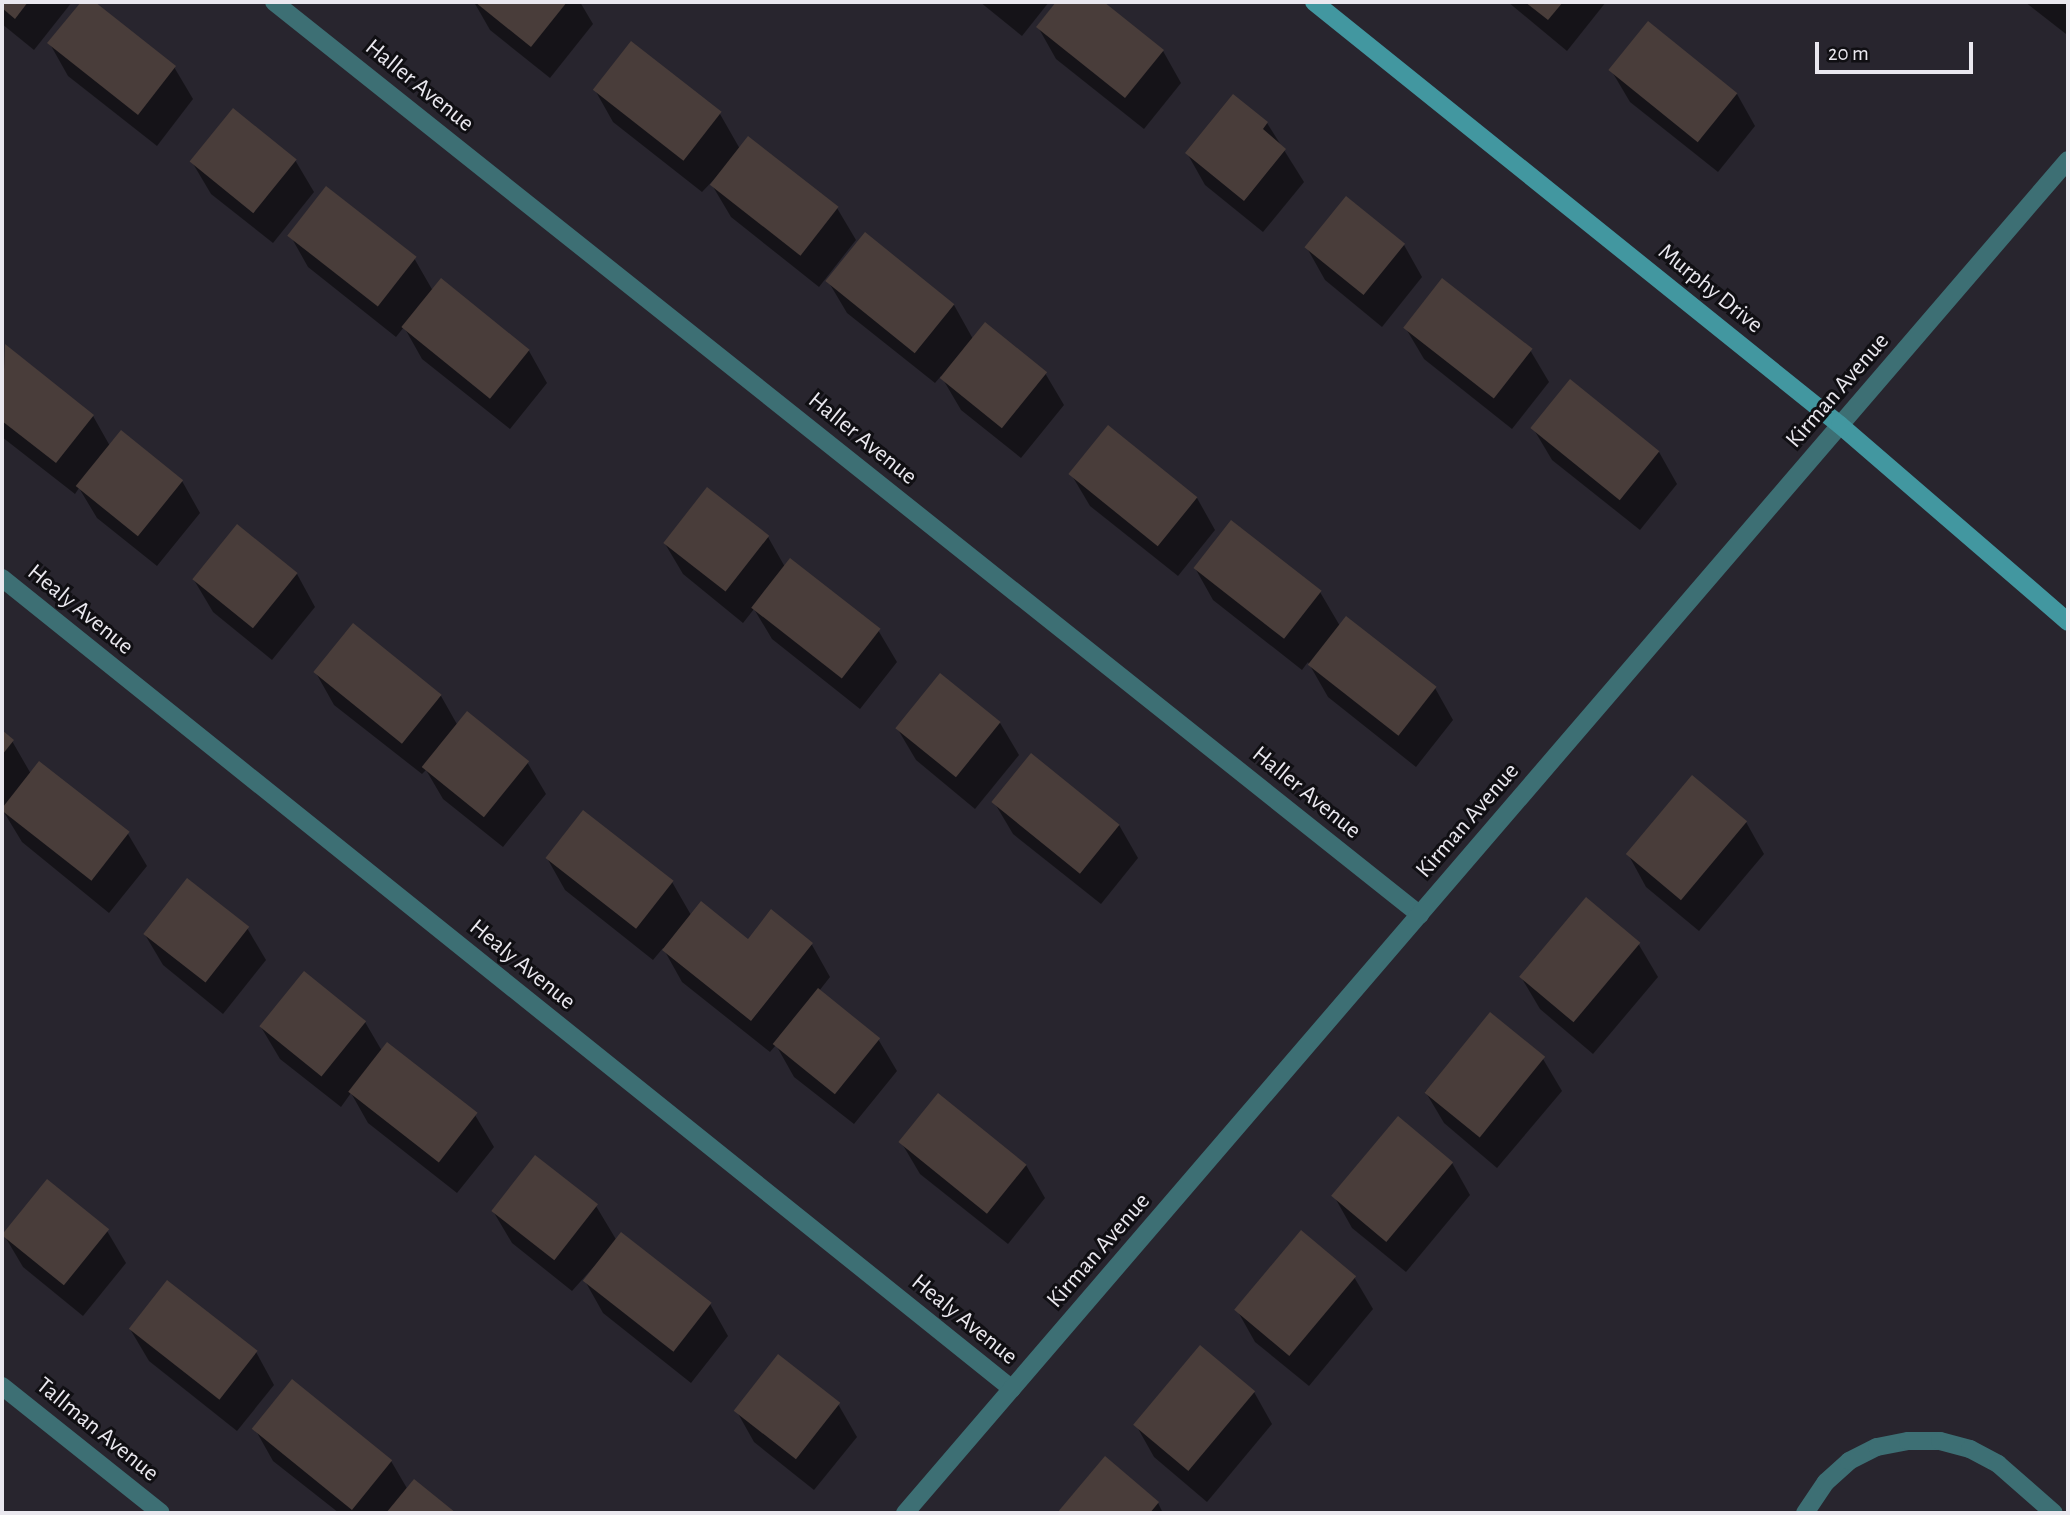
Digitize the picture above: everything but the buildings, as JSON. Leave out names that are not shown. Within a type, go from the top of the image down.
[{"type":"street","name":"Haller Avenue","points":[[274,2],[1420,915]]},
{"type":"street","name":"Murphy Drive","points":[[1314,2],[1840,425],[2068,622]]},
{"type":"street","name":"Kirman Avenue","points":[[905,1513],[2068,160]]},
{"type":"street","name":"Healy Avenue","points":[[2,578],[1012,1390]]},
{"type":"street","name":"Tallman Avenue","points":[[2,1385],[161,1513]]},
{"type":"street","points":[[1805,1513],[1826,1482],[1849,1461],[1877,1447],[1908,1441],[1940,1441],[1970,1450],[1998,1464],[2054,1513]]}]
